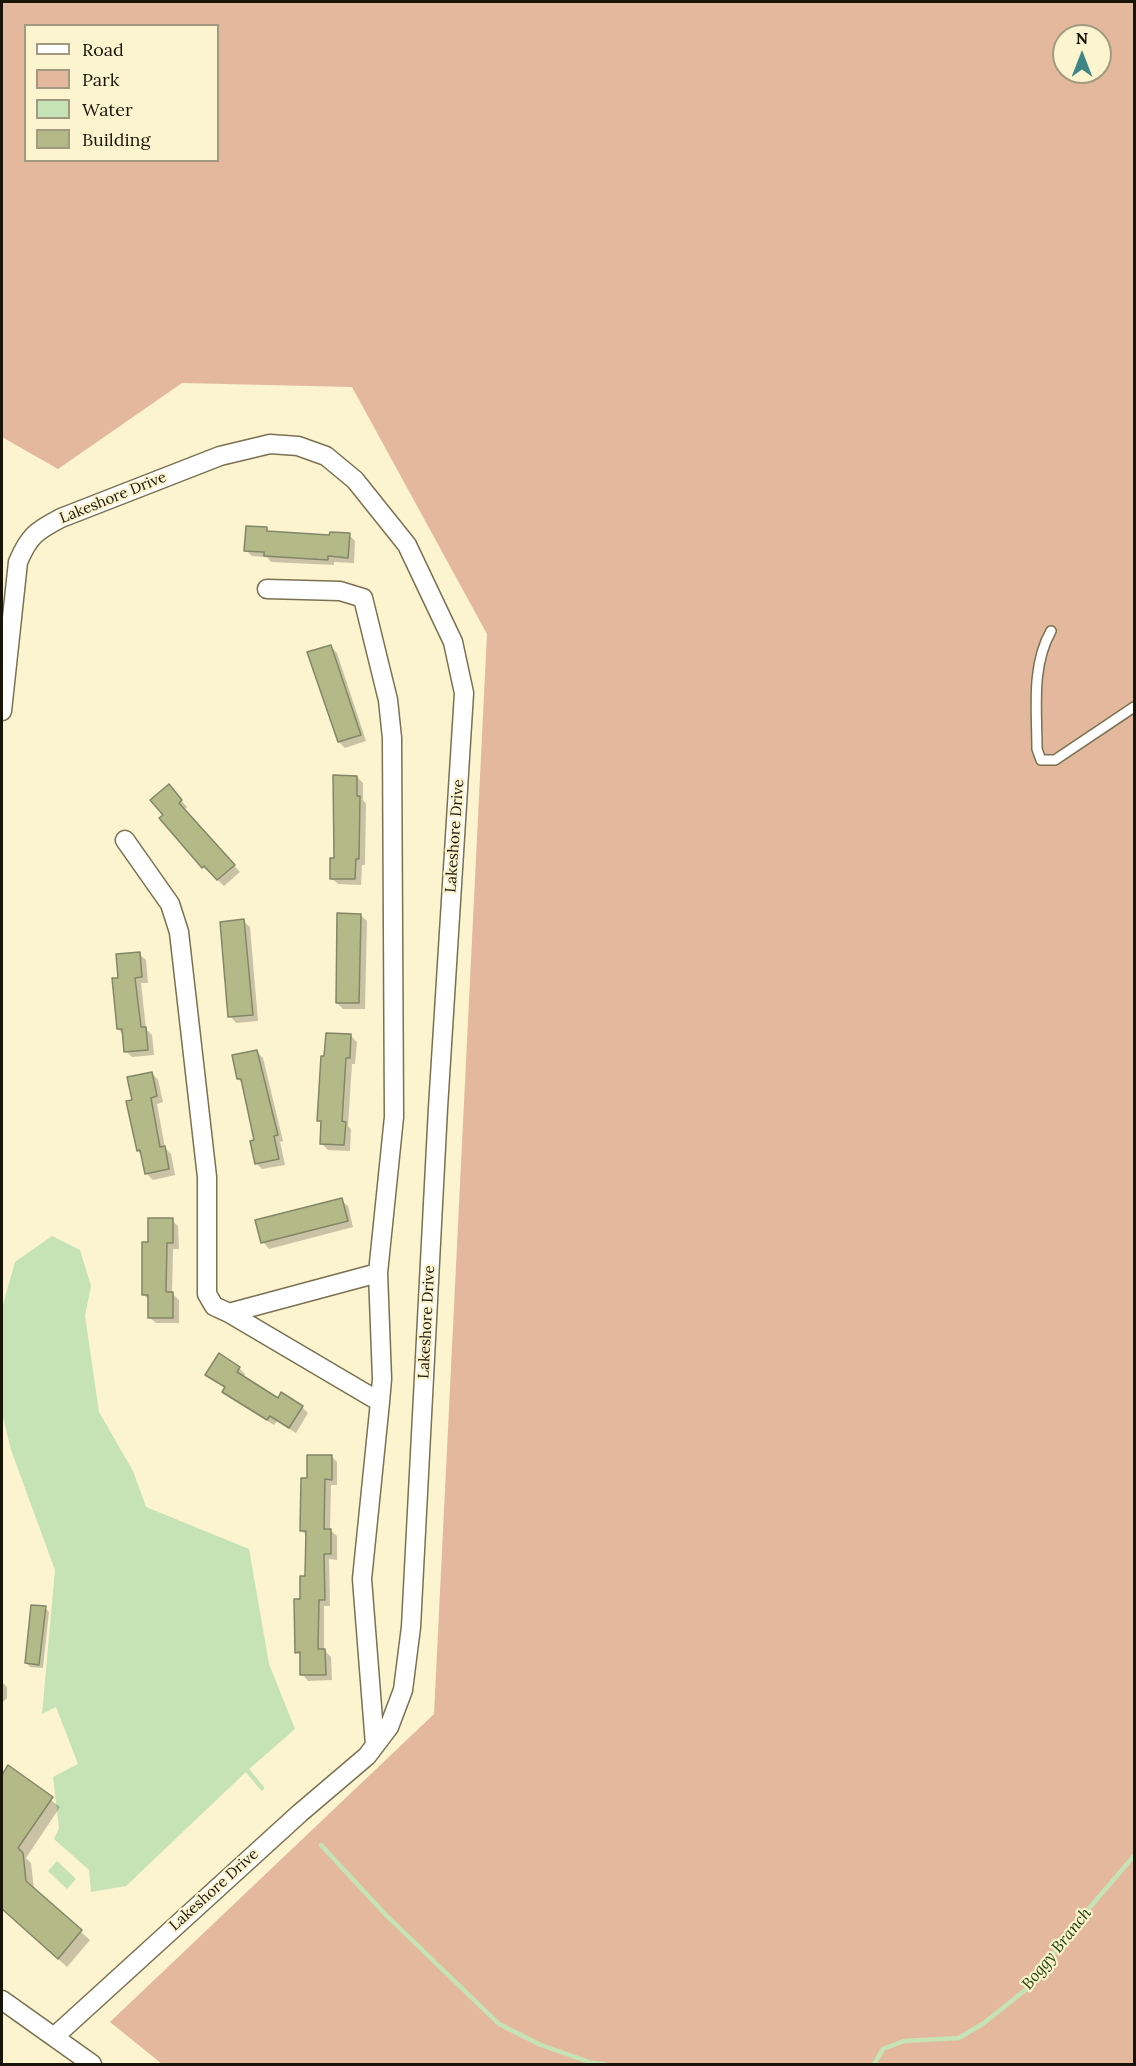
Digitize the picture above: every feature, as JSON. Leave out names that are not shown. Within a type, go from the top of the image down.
[{"type":"street","name":"Lakeshore Drive","points":[[2,711],[18,562],[27,541],[38,530],[61,518],[220,456],[270,444],[298,446],[326,456],[355,480],[407,545],[453,642],[464,693],[437,1119],[411,1627],[403,1690],[389,1727],[367,1756],[274,1836],[54,2037]]},
{"type":"street","points":[[267,589],[340,591],[363,598],[388,700],[392,738],[394,1117],[378,1273],[382,1379],[362,1580],[375,1745]]},
{"type":"street","points":[[125,840],[170,904],[179,932],[207,1177],[207,1294],[214,1306],[380,1402]]},
{"type":"street","points":[[229,1313],[378,1273]]},
{"type":"street","points":[[2,2000],[92,2064]]},
{"type":"lane","points":[[1051,631],[1043,648],[1038,670],[1037,749],[1041,760],[1055,760],[1134,707]]},
{"type":"green space","points":[[2,2],[1134,2],[1134,2064],[162,2064],[110,2022],[434,1714],[487,634],[352,387],[182,383],[58,469],[2,437]]},
{"type":"water","points":[[52,1236],[80,1250],[91,1286],[85,1316],[99,1412],[133,1471],[146,1507],[249,1549],[269,1664],[295,1729],[248,1770],[126,1886],[91,1892],[89,1870],[54,1839],[59,1828],[53,1777],[78,1764],[56,1707],[42,1714],[55,1570],[11,1450],[2,1413],[2,1308],[15,1262]]},
{"type":"water","points":[[57,1861],[76,1879],[67,1889],[48,1871]]},
{"type":"building","points":[[246,526],[267,527],[267,531],[329,535],[330,532],[350,533],[348,558],[328,556],[328,560],[264,556],[264,552],[244,551]]},
{"type":"building","points":[[331,645],[361,735],[338,742],[307,652]]},
{"type":"building","points":[[333,775],[357,776],[357,796],[360,796],[359,859],[356,859],[355,879],[330,879],[330,858],[334,858]]},
{"type":"building","points":[[169,784],[182,800],[179,803],[235,865],[217,880],[204,866],[202,868],[159,818],[163,815],[150,800]]},
{"type":"building","points":[[337,913],[361,914],[359,1003],[336,1003]]},
{"type":"building","points":[[244,919],[253,1015],[228,1017],[220,922]]},
{"type":"building","points":[[140,952],[142,977],[135,978],[141,1027],[146,1027],[148,1050],[124,1052],[122,1029],[117,1029],[112,978],[118,978],[116,954]]},
{"type":"building","points":[[326,1033],[351,1034],[350,1058],[346,1058],[342,1121],[346,1122],[344,1145],[320,1144],[321,1121],[317,1121],[321,1056],[324,1056]]},
{"type":"building","points":[[257,1050],[278,1135],[274,1136],[279,1159],[255,1164],[250,1141],[254,1140],[241,1079],[237,1079],[232,1055]]},
{"type":"building","points":[[152,1072],[157,1096],[151,1098],[160,1147],[165,1146],[169,1169],[145,1174],[140,1150],[137,1151],[126,1101],[132,1100],[127,1077]]},
{"type":"building","points":[[342,1198],[348,1221],[261,1243],[255,1220]]},
{"type":"building","points":[[148,1218],[173,1218],[173,1243],[167,1243],[166,1292],[173,1292],[173,1318],[148,1318],[148,1295],[142,1295],[142,1242],[148,1242]]},
{"type":"building","points":[[219,1353],[240,1367],[237,1372],[278,1398],[281,1392],[303,1406],[289,1428],[270,1416],[267,1420],[222,1392],[225,1387],[205,1375]]},
{"type":"building","points":[[307,1455],[332,1455],[332,1480],[325,1479],[324,1529],[331,1529],[331,1554],[324,1554],[325,1600],[319,1600],[318,1649],[325,1649],[326,1675],[300,1675],[300,1652],[295,1653],[294,1599],[300,1599],[300,1576],[305,1576],[306,1531],[300,1531],[301,1478],[307,1478]]},
{"type":"building","points":[[31,1605],[46,1606],[39,1665],[25,1663]]},
{"type":"building","points":[[8,1765],[53,1797],[18,1848],[23,1853],[26,1881],[82,1930],[58,1959],[2,1909],[2,1775]]},
{"type":"waterway","points":[[247,1770],[262,1788]]},
{"type":"waterway","points":[[321,1845],[386,1915],[499,2024],[541,2045],[592,2063],[604,2064]]},
{"type":"waterway","name":"Boggy Branch","points":[[874,2064],[883,2049],[904,2041],[959,2038],[984,2023],[1029,1987],[1072,1928],[1134,1856]]}]
